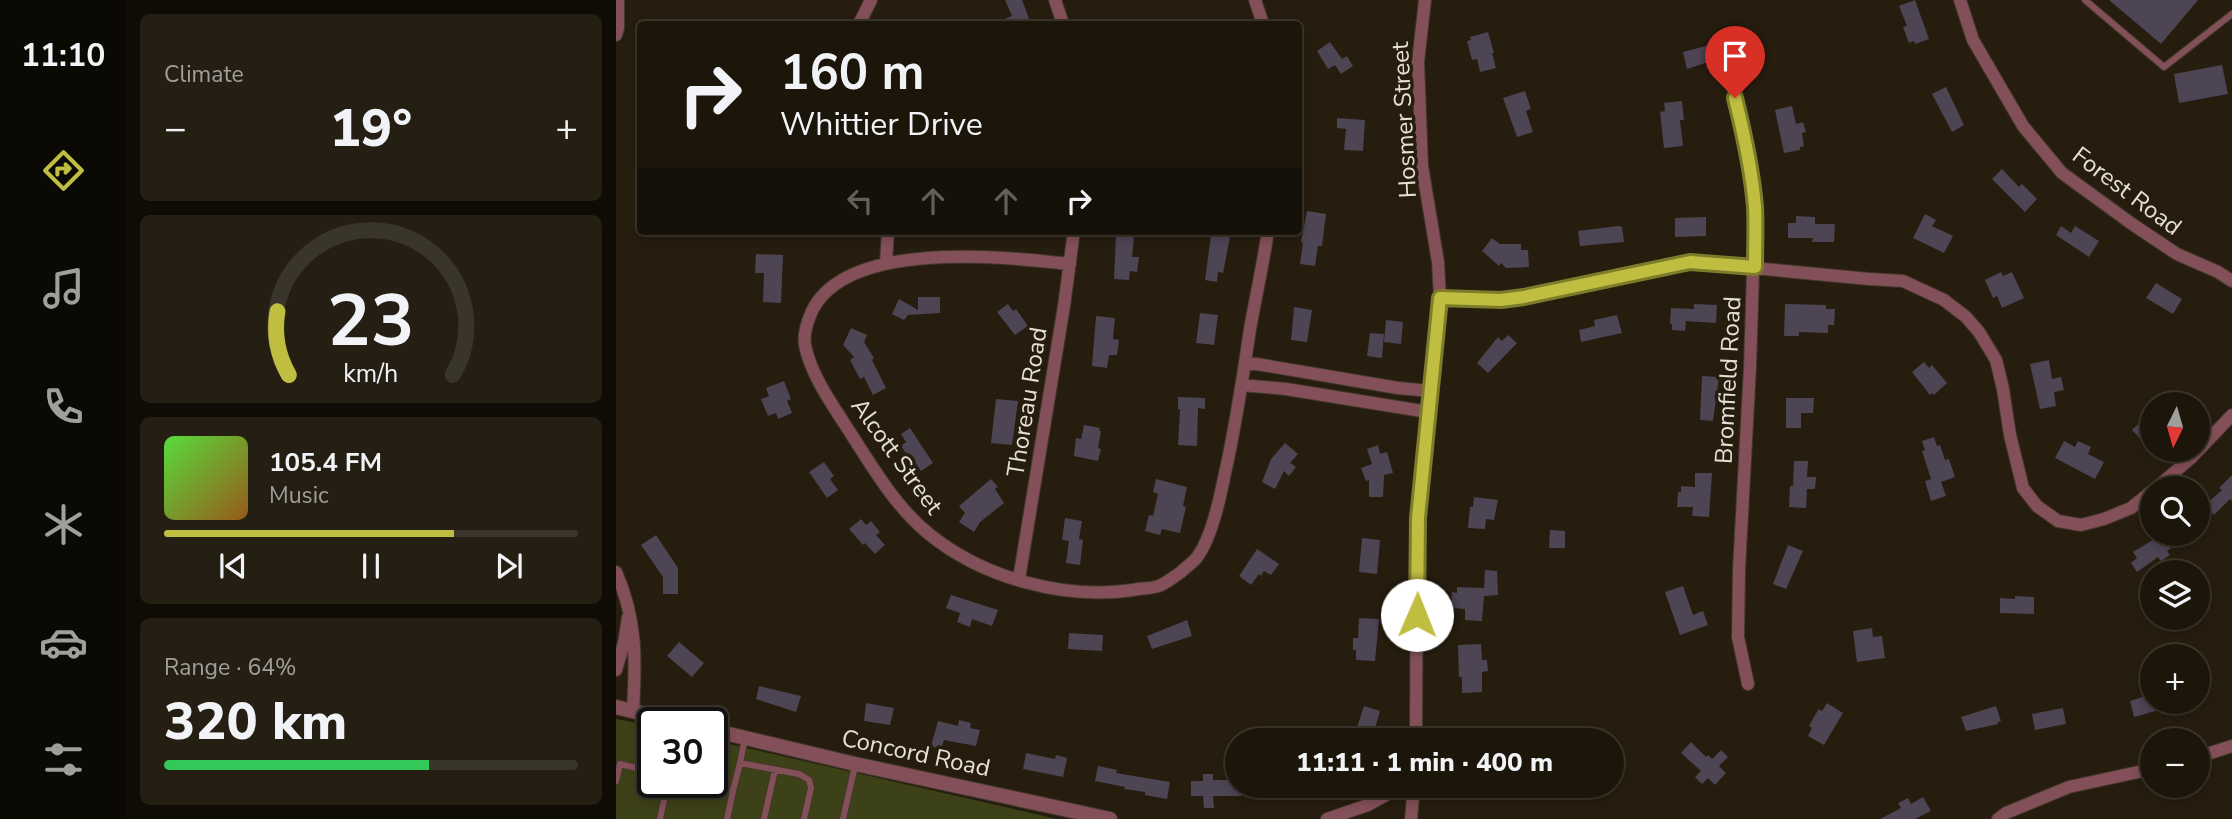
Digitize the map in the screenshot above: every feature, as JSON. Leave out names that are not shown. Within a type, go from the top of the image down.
[{"type":"street","points":[[616,34],[618,0]]},
{"type":"street","points":[[860,21],[871,0]]},
{"type":"street","points":[[1055,0],[1062,21]]},
{"type":"street","points":[[1255,0],[1262,21]]},
{"type":"street","name":"Hosmer Street","points":[[1416,728],[1418,518],[1440,298],[1438,262],[1422,166],[1418,62],[1425,0]]},
{"type":"street","name":"Forest Road","points":[[1960,0],[1973,40],[2010,104],[2023,126],[2062,173],[2132,225],[2177,254],[2232,281]]},
{"type":"street","name":"Bromfield Road","points":[[1731,79],[1751,172],[1755,209],[1755,267],[1738,570],[1738,637],[1748,684]]},
{"type":"street","points":[[886,263],[888,235]]},
{"type":"street","name":"Thoreau Road","points":[[1019,579],[1074,235]]},
{"type":"street","name":"Alcott Street","points":[[1070,264],[1008,257],[933,258],[886,263],[849,276],[830,289],[816,303],[806,324],[805,344],[815,373],[840,416],[906,513],[950,550],[981,566],[1035,585],[1079,591],[1116,592],[1160,586],[1197,558],[1205,542],[1220,494],[1234,432],[1267,235]]},
{"type":"street","points":[[1440,298],[1501,300],[1524,297],[1690,262],[1903,281],[1944,300],[1966,317],[1996,360],[2023,488],[2036,506],[2058,521],[2081,525],[2131,508],[2140,501]]},
{"type":"street","points":[[1245,362],[1398,388],[1431,391]]},
{"type":"street","points":[[1242,385],[1286,389],[1428,412]]},
{"type":"street","points":[[2170,476],[2232,415]]},
{"type":"street","points":[[616,572],[633,626],[636,658],[632,710]]},
{"type":"street","points":[[616,670],[626,632],[628,606]]},
{"type":"street","points":[[616,707],[637,711]]},
{"type":"street","name":"Concord Road","points":[[728,734],[1110,819]]},
{"type":"street","points":[[2210,753],[2232,746]]},
{"type":"street","points":[[1997,819],[2069,787],[2140,772]]},
{"type":"street","points":[[1327,819],[1381,798]]},
{"type":"street","points":[[1411,819],[1412,798]]},
{"type":"lane","points":[[2085,0],[2164,67],[2232,14]]},
{"type":"lane","points":[[726,819],[745,738]]},
{"type":"lane","points":[[740,763],[799,774],[809,780],[811,788],[804,819]]},
{"type":"lane","points":[[616,781],[620,764],[637,768]]},
{"type":"lane","points":[[842,819],[855,764]]},
{"type":"lane","points":[[764,819],[775,770]]},
{"type":"lane","points":[[728,791],[733,792]]},
{"type":"lane","points":[[660,819],[665,798]]},
{"type":"green space","points":[[616,719],[637,723],[637,798],[728,798],[728,744],[1057,819],[616,819]]},
{"type":"building","points":[[1005,0],[1022,0],[1030,21],[1000,21],[1012,16]]},
{"type":"building","points":[[1915,0],[1929,39],[1915,44],[1914,41],[1909,43],[1903,27],[1907,26],[1899,6]]},
{"type":"building","points":[[2109,0],[2198,0],[2161,44]]},
{"type":"building","points":[[1488,32],[1496,68],[1480,72],[1477,59],[1472,60],[1467,41],[1471,40],[1470,37]]},
{"type":"building","points":[[1725,41],[1729,55],[1687,69],[1683,52]]},
{"type":"building","points":[[1330,42],[1342,59],[1347,56],[1353,66],[1341,74],[1335,65],[1328,69],[1317,51]]},
{"type":"building","points":[[2222,65],[2228,94],[2179,103],[2174,74]]},
{"type":"building","points":[[1946,87],[1964,125],[1952,132],[1932,94]]},
{"type":"building","points":[[1525,91],[1531,109],[1526,111],[1533,132],[1517,137],[1503,98]]},
{"type":"building","points":[[1682,101],[1684,120],[1680,120],[1683,146],[1664,148],[1660,112],[1665,111],[1664,103]]},
{"type":"building","points":[[1792,106],[1796,124],[1803,122],[1806,132],[1802,133],[1804,146],[1800,147],[1800,150],[1784,153],[1775,110]]},
{"type":"building","points":[[1337,118],[1365,120],[1363,151],[1344,150],[1346,129],[1337,128]]},
{"type":"building","points":[[2002,169],[2019,187],[2022,184],[2037,199],[2025,212],[1992,179]]},
{"type":"building","points":[[1307,211],[1326,214],[1322,246],[1318,246],[1315,266],[1300,264]]},
{"type":"building","points":[[1925,214],[1936,220],[1932,226],[1953,236],[1944,253],[1913,238]]},
{"type":"building","points":[[1796,216],[1815,217],[1815,224],[1835,224],[1834,242],[1812,242],[1813,238],[1788,238],[1788,223],[1796,223]]},
{"type":"building","points":[[1706,217],[1706,236],[1675,237],[1675,218]]},
{"type":"building","points":[[2061,226],[2071,233],[2075,226],[2099,241],[2089,257],[2056,235]]},
{"type":"building","points":[[1622,227],[1624,242],[1580,246],[1578,231]]},
{"type":"building","points":[[1116,235],[1134,236],[1132,257],[1139,257],[1137,272],[1130,271],[1129,280],[1114,279]]},
{"type":"building","points":[[1211,235],[1230,237],[1223,273],[1218,272],[1217,282],[1205,280]]},
{"type":"building","points":[[1492,238],[1500,244],[1521,244],[1521,250],[1528,250],[1529,267],[1506,268],[1501,263],[1499,266],[1482,251]]},
{"type":"building","points":[[756,254],[783,255],[781,303],[763,302],[764,273],[755,273]]},
{"type":"building","points":[[2001,272],[2003,276],[2012,272],[2024,298],[2002,308],[1997,296],[1993,298],[1985,280]]},
{"type":"building","points":[[2156,283],[2182,299],[2173,314],[2146,298]]},
{"type":"building","points":[[918,297],[940,297],[940,313],[908,315],[904,320],[892,314],[899,299],[918,310]]},
{"type":"building","points":[[1008,304],[1013,311],[1016,309],[1028,326],[1015,335],[997,312]]},
{"type":"building","points":[[1694,304],[1717,305],[1716,323],[1686,321],[1685,331],[1672,330],[1671,308],[1694,309]]},
{"type":"building","points":[[1785,304],[1826,305],[1826,309],[1835,309],[1834,325],[1828,325],[1828,333],[1799,332],[1799,336],[1784,336]]},
{"type":"building","points":[[1294,307],[1312,310],[1307,342],[1291,340]]},
{"type":"building","points":[[1200,313],[1218,315],[1214,345],[1196,343]]},
{"type":"building","points":[[1617,315],[1622,333],[1581,342],[1579,330],[1595,326],[1594,320]]},
{"type":"building","points":[[1096,316],[1115,318],[1113,339],[1119,340],[1117,355],[1109,355],[1107,368],[1092,366]]},
{"type":"building","points":[[1386,320],[1403,322],[1401,344],[1384,342]]},
{"type":"building","points":[[851,328],[867,335],[864,342],[874,358],[872,360],[886,388],[873,395],[864,377],[860,379],[850,360],[854,357],[843,345]]},
{"type":"building","points":[[1370,333],[1384,334],[1382,358],[1367,356]]},
{"type":"building","points":[[1508,335],[1517,343],[1488,373],[1477,363],[1498,337],[1502,341]]},
{"type":"building","points":[[2049,360],[2052,379],[2061,377],[2064,390],[2054,392],[2056,406],[2040,409],[2030,364]]},
{"type":"building","points":[[1924,362],[1929,368],[1932,365],[1947,383],[1934,395],[1930,395],[1912,372]]},
{"type":"building","points":[[1702,376],[1719,377],[1713,421],[1700,420]]},
{"type":"building","points":[[784,381],[791,399],[787,401],[792,413],[778,419],[776,413],[768,416],[761,399],[769,396],[766,388]]},
{"type":"building","points":[[1178,397],[1205,398],[1205,409],[1198,408],[1197,446],[1178,445]]},
{"type":"building","points":[[1786,398],[1814,398],[1813,413],[1801,413],[1801,428],[1786,428]]},
{"type":"building","points":[[996,399],[1018,401],[1012,445],[991,443]]},
{"type":"building","points":[[2140,422],[2140,438],[2132,430]]},
{"type":"building","points":[[1084,425],[1100,428],[1098,448],[1101,449],[1098,461],[1074,456],[1076,438],[1081,439]]},
{"type":"building","points":[[910,428],[933,463],[921,471],[901,446],[906,442],[901,434]]},
{"type":"building","points":[[1934,437],[1945,460],[1949,459],[1955,477],[1941,482],[1946,496],[1931,501],[1925,481],[1931,479],[1922,451],[1925,450],[1922,441]]},
{"type":"building","points":[[2064,441],[2075,447],[2078,441],[2091,447],[2088,454],[2104,462],[2095,479],[2055,458]]},
{"type":"building","points":[[1285,443],[1298,454],[1290,463],[1296,467],[1289,476],[1284,471],[1275,489],[1262,482],[1271,459]]},
{"type":"building","points":[[1378,445],[1380,454],[1387,452],[1393,473],[1384,475],[1383,497],[1369,497],[1369,480],[1366,481],[1361,468],[1372,464],[1367,449]]},
{"type":"building","points":[[1794,461],[1808,461],[1807,477],[1816,477],[1815,489],[1807,489],[1806,508],[1789,507]]},
{"type":"building","points":[[824,462],[834,476],[830,479],[838,490],[827,498],[809,472]]},
{"type":"building","points":[[1695,473],[1712,473],[1709,517],[1692,516],[1693,507],[1677,507],[1681,486],[1695,487]]},
{"type":"building","points":[[2232,475],[2232,501],[2230,499],[2214,515],[2210,511],[2210,501],[2222,490],[2219,488]]},
{"type":"building","points":[[991,479],[998,487],[995,489],[1004,503],[980,522],[974,532],[959,522],[965,513],[959,506]]},
{"type":"building","points":[[1156,479],[1187,487],[1180,533],[1162,529],[1160,535],[1145,531],[1149,515],[1153,516],[1158,494],[1153,492]]},
{"type":"building","points":[[1474,497],[1498,500],[1494,520],[1486,519],[1485,529],[1468,528]]},
{"type":"building","points":[[1065,518],[1082,521],[1079,539],[1083,540],[1080,565],[1066,563],[1069,541],[1062,540]]},
{"type":"building","points":[[861,519],[866,525],[871,521],[880,532],[876,535],[885,545],[875,554],[849,529]]},
{"type":"building","points":[[1550,530],[1565,531],[1565,548],[1549,548]]},
{"type":"building","points":[[656,535],[678,568],[678,594],[663,594],[663,577],[641,545]]},
{"type":"building","points":[[1362,538],[1380,540],[1377,574],[1359,572]]},
{"type":"building","points":[[1788,545],[1803,551],[1786,589],[1773,584]]},
{"type":"building","points":[[2143,546],[2171,548],[2167,551],[2170,555],[2162,560],[2158,557],[2154,560],[2140,560],[2140,570],[2137,572],[2131,563],[2137,558],[2133,552]]},
{"type":"building","points":[[1257,549],[1279,564],[1271,575],[1264,571],[1261,576],[1259,574],[1251,585],[1239,576]]},
{"type":"building","points":[[1485,570],[1497,571],[1498,595],[1484,596],[1482,621],[1465,620],[1465,609],[1451,608],[1452,592],[1457,593],[1457,587],[1484,588]]},
{"type":"building","points":[[1683,586],[1693,615],[1703,611],[1708,625],[1680,635],[1665,592]]},
{"type":"building","points":[[951,595],[998,610],[992,626],[972,619],[970,627],[957,622],[960,613],[946,608]]},
{"type":"building","points":[[2015,596],[2034,597],[2034,614],[2000,613],[2000,598],[2015,599]]},
{"type":"building","points":[[1359,618],[1379,619],[1375,661],[1356,660],[1353,638],[1358,638]]},
{"type":"building","points":[[1187,620],[1192,636],[1152,649],[1147,636]]},
{"type":"building","points":[[1872,628],[1873,637],[1882,636],[1885,658],[1857,662],[1853,631]]},
{"type":"building","points":[[1069,633],[1103,635],[1102,651],[1068,649]]},
{"type":"building","points":[[679,642],[704,663],[692,677],[667,656]]},
{"type":"building","points":[[1481,644],[1482,660],[1487,660],[1488,671],[1482,672],[1482,692],[1462,693],[1458,645]]},
{"type":"building","points":[[759,686],[801,696],[796,712],[756,699]]},
{"type":"building","points":[[2140,698],[2140,714],[2145,714],[2134,717],[2130,701]]},
{"type":"building","points":[[866,703],[894,708],[890,725],[864,721]]},
{"type":"building","points":[[1827,703],[1843,713],[1824,745],[1808,736],[1812,728],[1809,726],[1815,715],[1819,709],[1822,711]]},
{"type":"building","points":[[1364,706],[1380,711],[1375,728],[1357,728]]},
{"type":"building","points":[[1996,706],[2001,721],[1998,724],[1966,731],[1961,717]]},
{"type":"building","points":[[2063,708],[2066,724],[2035,730],[2032,714]]},
{"type":"building","points":[[959,720],[971,723],[970,728],[980,730],[976,746],[944,740],[941,749],[931,746],[938,721],[958,726]]},
{"type":"building","points":[[1691,742],[1706,757],[1708,755],[1712,759],[1721,750],[1728,757],[1719,766],[1726,773],[1715,785],[1708,778],[1702,784],[1695,777],[1701,771],[1681,753]]},
{"type":"building","points":[[1026,753],[1055,759],[1056,755],[1067,758],[1063,777],[1023,769]]},
{"type":"building","points":[[1098,766],[1117,770],[1116,773],[1170,782],[1167,799],[1095,781]]},
{"type":"building","points":[[1203,774],[1213,774],[1213,780],[1225,780],[1225,796],[1213,796],[1214,808],[1204,808],[1203,796],[1191,796],[1191,781],[1203,781]]},
{"type":"building","points":[[1923,797],[1931,811],[1915,819],[1880,819],[1901,808],[1898,803],[1908,798],[1911,804]]},
{"type":"route","points":[[1417,615],[1418,518],[1440,298],[1501,300],[1524,297],[1690,262],[1755,267],[1755,209],[1751,172],[1735,98]]}]
